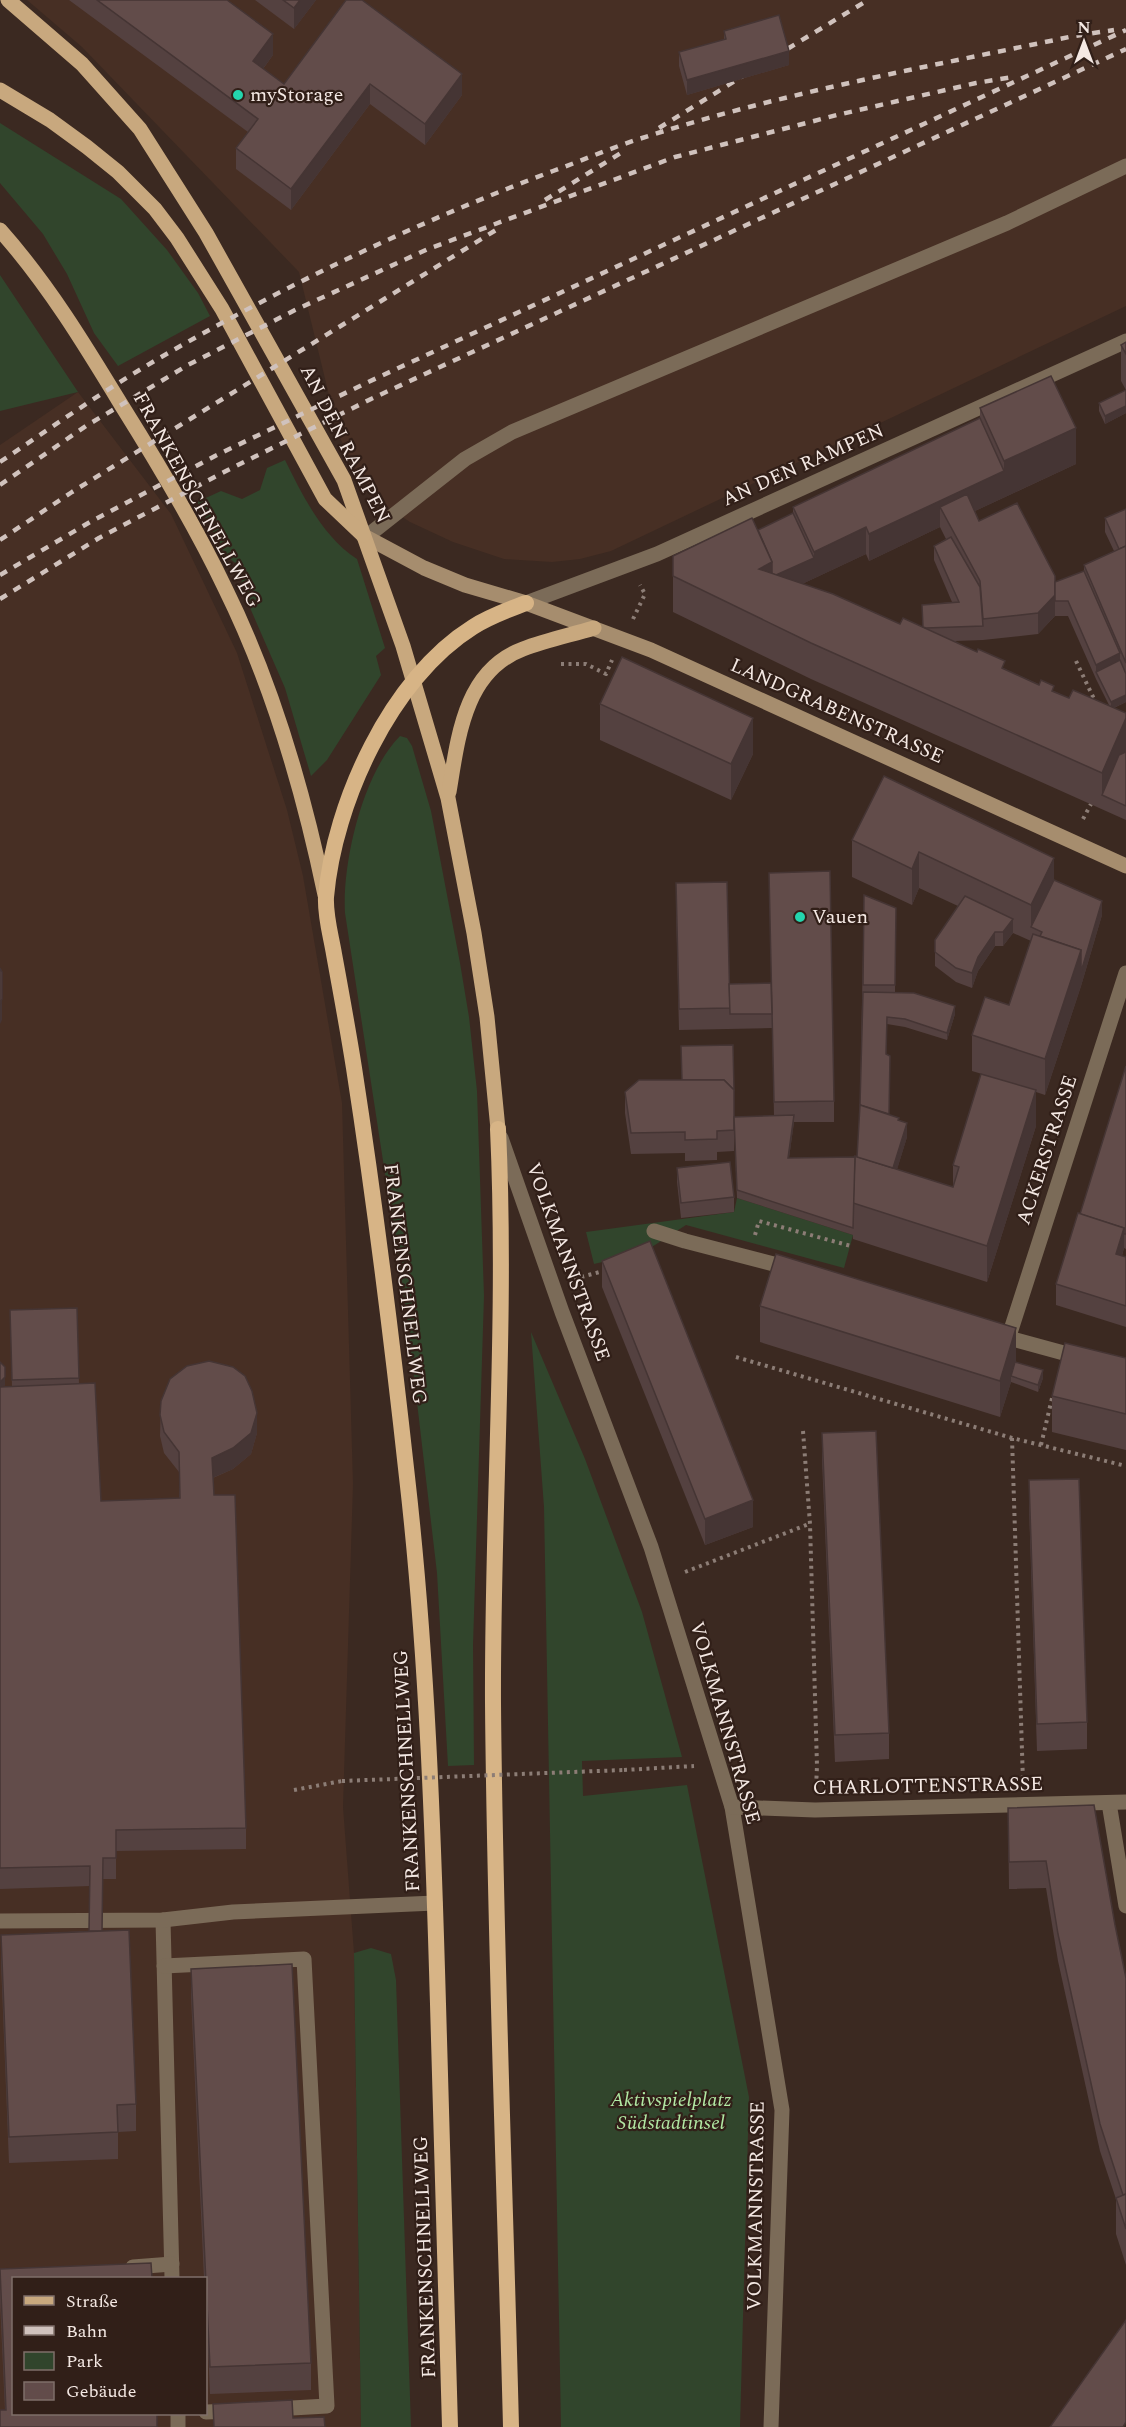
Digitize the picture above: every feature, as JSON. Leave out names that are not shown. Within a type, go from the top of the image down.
[{"type":"highway","points":[[326,901],[336,844],[354,786],[370,748],[414,681],[441,652],[473,627],[494,615],[526,603]]},
{"type":"highway","name":"FRANKENSCHNELLWEG","points":[[326,901],[375,1208],[409,1491],[422,1645],[435,1903],[450,2427]]},
{"type":"highway","points":[[498,1129],[501,1296],[493,1702],[511,2427]]},
{"type":"main road","name":"AN DEN RAMPEN","points":[[8,0],[82,64],[140,129],[160,158],[206,233],[335,463],[366,537],[434,572],[465,585],[526,603]]},
{"type":"main road","points":[[0,90],[50,120],[87,147],[118,172],[155,209],[177,238],[222,309],[325,499],[366,537],[414,681],[448,798],[474,933],[487,1017],[498,1129]]},
{"type":"main road","name":"FRANKENSCHNELLWEG","points":[[0,230],[46,287],[88,351],[173,491],[225,588],[258,664],[293,761],[326,901]]},
{"type":"main road","name":"LANDGRABENSTRASSE","points":[[526,603],[651,650],[1126,866]]},
{"type":"main road","points":[[448,798],[468,702],[485,675],[495,664],[521,649],[594,628]]},
{"type":"street","points":[[366,537],[465,459],[512,432],[1007,223],[1126,166]]},
{"type":"street","name":"AN DEN RAMPEN","points":[[526,603],[657,554],[1126,341]]},
{"type":"street","name":"ACKERSTRASSE","points":[[1008,1339],[1126,974]]},
{"type":"street","name":"VOLKMANNSTRASSE","points":[[498,1129],[553,1285],[651,1547],[732,1807],[783,2110],[771,2427]]},
{"type":"street","points":[[654,1231],[806,1273]]},
{"type":"street","points":[[986,1331],[1008,1339],[1095,1361]]},
{"type":"street","name":"CHARLOTTENSTRASSE","points":[[732,1807],[815,1810],[1126,1802]]},
{"type":"street","points":[[1108,1803],[1126,1906]]},
{"type":"street","points":[[0,1921],[163,1920],[233,1912],[435,1903]]},
{"type":"street","points":[[114,2268],[172,2271],[163,1920]]},
{"type":"street","points":[[164,1966],[304,1959],[327,2406],[207,2412]]},
{"type":"path","points":[[1076,661],[1096,703]]},
{"type":"path","points":[[556,664],[586,664],[606,674],[610,666]]},
{"type":"path","points":[[749,1256],[759,1221],[851,1246]]},
{"type":"path","points":[[553,1285],[615,1268]]},
{"type":"path","points":[[1041,1445],[1063,1353]]},
{"type":"path","points":[[736,1357],[1012,1438],[1126,1466]]},
{"type":"path","points":[[803,1431],[810,1524],[818,1766],[815,1810]]},
{"type":"path","points":[[1012,1438],[1023,1805]]},
{"type":"path","points":[[662,1581],[810,1524]]},
{"type":"path","points":[[294,1790],[342,1781],[718,1764]]},
{"type":"shaded area","points":[[27,0],[1126,0],[1126,306],[611,551],[580,559],[552,562],[504,559],[453,542],[410,522],[390,509],[357,472],[339,436],[299,272],[82,47]]},
{"type":"shaded area","points":[[78,392],[171,514],[237,653],[287,810],[303,876],[342,1103],[353,1484],[343,1807],[354,1953],[361,2427],[0,2427],[0,445]]},
{"type":"green space","points":[[0,123],[121,199],[167,250],[198,293],[210,316],[118,366],[94,333],[67,274],[43,234],[0,183]]},
{"type":"green space","points":[[0,275],[78,392],[0,411]]},
{"type":"green space","points":[[285,460],[306,501],[324,527],[345,550],[357,559],[385,648],[376,656],[381,675],[327,760],[311,776],[285,688],[240,585],[246,571],[226,556],[197,502],[221,491],[242,499],[260,490],[267,468]]},
{"type":"green space","points":[[400,736],[407,738],[412,746],[431,811],[469,1017],[477,1091],[484,1296],[473,1645],[474,1765],[448,1766],[437,1573],[407,1317],[345,913],[347,869],[358,819],[375,772]]},
{"type":"green space","points":[[737,1198],[853,1235],[844,1268],[686,1225],[644,1252],[594,1264],[586,1232],[734,1212]]},
{"type":"green space","name":"Aktivspielplatz Südstadtinsel","points":[[531,1332],[585,1459],[642,1612],[682,1757],[582,1761],[583,1796],[687,1785],[749,2097],[740,2427],[561,2427],[544,1507]]},
{"type":"green space","points":[[371,1948],[391,1954],[396,1980],[411,2427],[361,2427],[354,1953]]},
{"type":"building","points":[[97,0],[227,0],[273,34],[253,61],[284,84],[346,0],[362,0],[462,74],[425,124],[370,84],[291,189],[236,148],[258,119]]},
{"type":"building","points":[[283,0],[300,0],[294,8]]},
{"type":"building","points":[[779,15],[789,51],[687,80],[679,52],[726,39],[724,31]]},
{"type":"building","points":[[1126,342],[1126,354],[1121,345]]},
{"type":"building","points":[[1051,376],[1076,428],[1004,461],[980,408]]},
{"type":"building","points":[[1126,390],[1126,406],[1105,416],[1099,403]]},
{"type":"building","points":[[980,418],[1004,471],[869,534],[866,527],[814,552],[793,507]]},
{"type":"building","points":[[967,494],[979,521],[1017,503],[1055,576],[1055,595],[1038,613],[983,619],[980,581],[940,507]]},
{"type":"building","points":[[1126,509],[1126,546],[1119,549],[1105,518]]},
{"type":"building","points":[[793,513],[814,558],[776,575],[772,574],[772,562],[758,530]]},
{"type":"building","points":[[752,518],[772,562],[759,569],[833,594],[900,624],[903,618],[977,652],[978,649],[1005,661],[1002,668],[1039,685],[1041,680],[1054,686],[1052,691],[1069,698],[1073,690],[1126,713],[1126,718],[1102,773],[811,643],[673,576],[673,556]]},
{"type":"building","points":[[951,537],[980,587],[983,626],[923,627],[922,605],[959,602],[934,546]]},
{"type":"building","points":[[1126,546],[1126,663],[1084,565]]},
{"type":"building","points":[[1084,571],[1120,653],[1096,665],[1068,601],[1055,601],[1055,582]]},
{"type":"building","points":[[622,657],[753,718],[731,764],[600,704]]},
{"type":"building","points":[[1120,660],[1126,674],[1126,695],[1111,702],[1096,672]]},
{"type":"building","points":[[1126,752],[1126,806],[1102,795],[1119,755]]},
{"type":"building","points":[[884,776],[1054,858],[1031,905],[919,852],[912,869],[852,840]]},
{"type":"building","points":[[830,871],[834,1101],[774,1102],[769,873]]},
{"type":"building","points":[[1054,880],[1102,901],[1081,972],[1081,950],[1040,936],[1042,932],[1031,927]]},
{"type":"building","points":[[727,882],[730,1008],[679,1009],[676,883]]},
{"type":"building","points":[[864,895],[896,908],[895,985],[863,985]]},
{"type":"building","points":[[965,896],[1013,919],[1003,932],[995,932],[978,957],[972,973],[956,968],[935,952],[935,940]]},
{"type":"building","points":[[1033,934],[1081,950],[1045,1059],[972,1035],[985,997],[1009,1005]]},
{"type":"building","points":[[0,968],[2,999],[0,1004]]},
{"type":"building","points":[[771,983],[772,1014],[730,1014],[729,984]]},
{"type":"building","points":[[863,992],[914,993],[955,1006],[947,1033],[905,1019],[887,1017],[886,1054],[890,1056],[889,1114],[860,1105]]},
{"type":"building","points":[[733,1045],[734,1090],[724,1080],[682,1080],[681,1046]]},
{"type":"building","points":[[1126,1066],[1126,1234],[1124,1234],[1124,1228],[1080,1214]]},
{"type":"building","points":[[981,1074],[1036,1090],[987,1246],[853,1203],[855,1156],[953,1187],[959,1167],[953,1165]]},
{"type":"building","points":[[639,1080],[724,1080],[734,1090],[734,1130],[717,1131],[717,1139],[685,1140],[685,1132],[631,1133],[625,1092]]},
{"type":"building","points":[[860,1105],[899,1118],[898,1120],[907,1123],[893,1168],[857,1157]]},
{"type":"building","points":[[794,1115],[788,1158],[855,1157],[853,1228],[737,1190],[734,1117]]},
{"type":"building","points":[[730,1162],[734,1197],[681,1203],[677,1168]]},
{"type":"building","points":[[1078,1213],[1124,1228],[1116,1254],[1126,1257],[1126,1306],[1056,1284]]},
{"type":"building","points":[[650,1241],[753,1500],[705,1519],[602,1261]]},
{"type":"building","points":[[776,1254],[1016,1328],[1000,1381],[760,1306]]},
{"type":"building","points":[[77,1308],[79,1378],[12,1380],[10,1310]]},
{"type":"building","points":[[1065,1343],[1126,1358],[1126,1414],[1052,1396]]},
{"type":"building","points":[[209,1361],[233,1367],[245,1376],[252,1391],[257,1413],[251,1433],[233,1448],[212,1458],[214,1495],[235,1495],[246,1828],[116,1830],[116,1858],[103,1858],[102,1931],[89,1931],[90,1866],[0,1868],[0,1387],[95,1383],[101,1501],[180,1498],[179,1452],[164,1432],[160,1415],[161,1401],[170,1379],[187,1366]]},
{"type":"building","points":[[0,1362],[5,1367],[5,1377],[0,1382]]},
{"type":"building","points":[[1015,1362],[1043,1370],[1038,1385],[1011,1376]]},
{"type":"building","points":[[876,1431],[889,1733],[835,1735],[822,1433]]},
{"type":"building","points":[[1079,1479],[1087,1722],[1037,1724],[1029,1480]]},
{"type":"building","points":[[1094,1805],[1126,1978],[1126,2194],[1123,2195],[1100,2124],[1058,1934],[1046,1861],[1009,1862],[1008,1808]]},
{"type":"building","points":[[129,1930],[136,2104],[117,2105],[118,2132],[9,2137],[1,1935]]},
{"type":"building","points":[[292,1964],[311,2363],[210,2367],[191,1969]]},
{"type":"building","points":[[1126,2194],[1126,2229],[1116,2198]]},
{"type":"building","points":[[151,2263],[152,2277],[12,2277],[12,2415],[157,2415],[157,2427],[0,2427],[0,2410],[6,2410],[0,2269]]},
{"type":"building","points":[[1126,2320],[1126,2422],[1123,2427],[1050,2427]]},
{"type":"building","points":[[292,2400],[293,2418],[324,2417],[325,2427],[214,2427],[213,2404]]},
{"type":"railway","points":[[774,57],[868,0]]},
{"type":"railway","points":[[0,462],[132,375],[269,298],[409,230],[504,190],[615,147],[744,108],[909,70],[1114,30]]},
{"type":"railway","points":[[0,575],[90,522],[215,456],[364,384],[1126,30]]},
{"type":"railway","points":[[0,599],[99,538],[228,470],[371,399],[1126,49]]},
{"type":"railway","points":[[659,128],[751,71]]},
{"type":"railway","points":[[0,485],[86,426],[188,365],[295,310],[428,249],[675,157],[837,115],[976,83],[1013,77]]},
{"type":"railway","points":[[545,200],[624,151]]},
{"type":"railway","points":[[0,540],[72,492],[496,230]]},
{"type":"place","name":"myStorage","points":[[238,95]]},
{"type":"place","name":"Vauen","points":[[800,917]]}]
